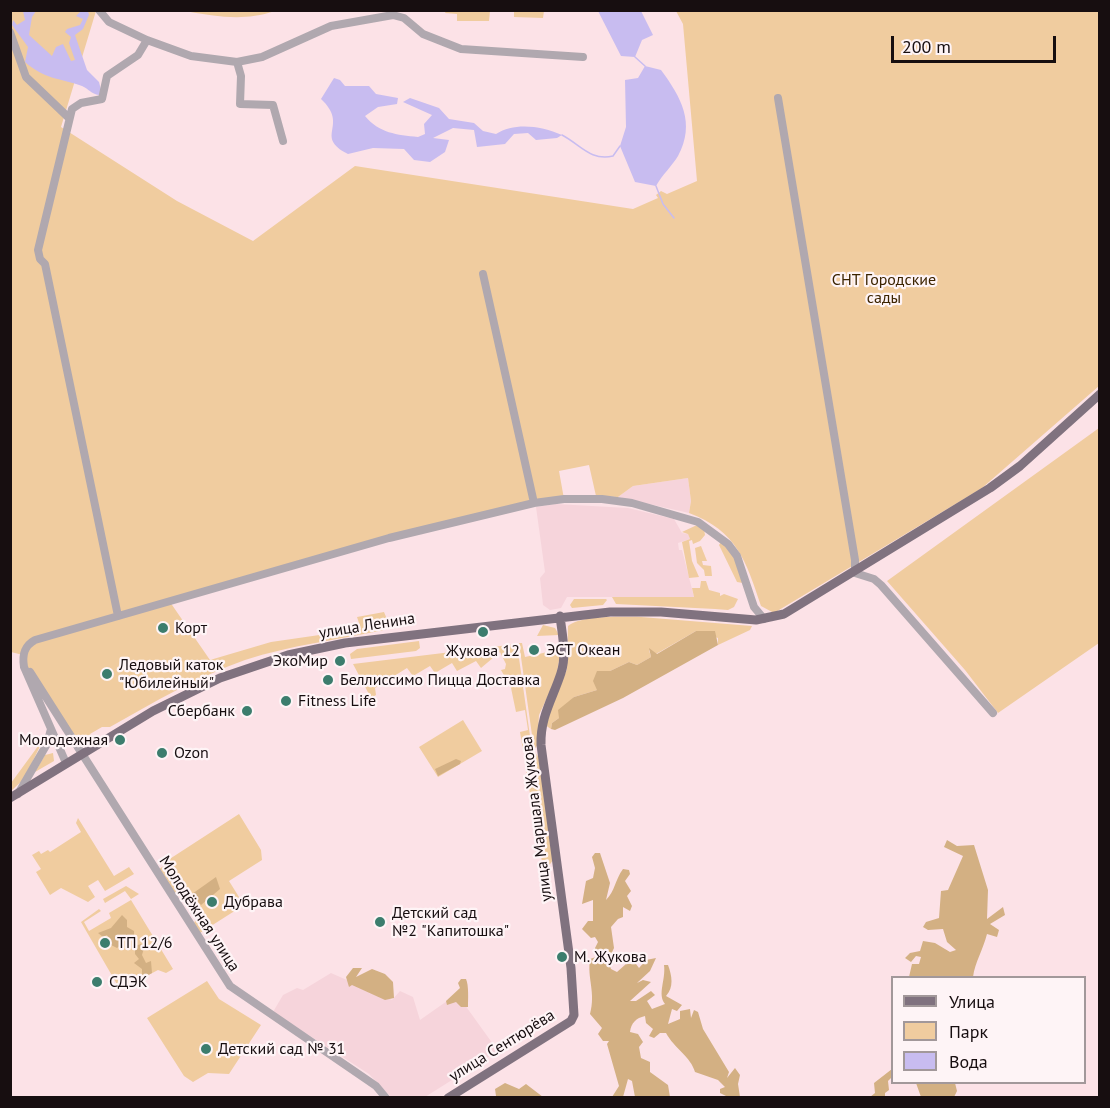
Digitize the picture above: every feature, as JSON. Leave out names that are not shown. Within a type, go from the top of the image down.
[{"type":"main road","points":[[764,619],[789,612],[990,488],[1020,465],[1100,394]]},
{"type":"main road","name":"улица Ленина","points":[[14,796],[82,753],[193,690],[247,667],[288,655],[345,643],[560,616],[625,611],[764,619]]},
{"type":"main road","name":"улица Маршала Жукова","points":[[560,616],[564,651],[562,672],[540,728],[574,996],[575,1009],[571,1021]]},
{"type":"main road","name":"улица Сентюрёва","points":[[448,1098],[571,1021]]},
{"type":"street","points":[[99,10],[109,22],[147,40],[191,56],[237,62],[262,57],[331,26],[393,15],[399,16],[423,34],[461,49],[583,57]]},
{"type":"street","points":[[399,16],[405,10]]},
{"type":"street","points":[[10,32],[26,77],[69,118]]},
{"type":"street","points":[[118,616],[45,264],[40,260],[38,250],[60,168],[72,109],[81,103],[102,99],[107,76],[138,55],[147,40]]},
{"type":"street","points":[[237,62],[241,76],[240,104],[273,105],[283,141]]},
{"type":"street","points":[[778,98],[855,560],[855,573],[881,585],[993,713]]},
{"type":"street","points":[[483,274],[534,503]]},
{"type":"street","points":[[66,763],[23,660],[28,644],[35,640],[389,538],[534,503],[602,499],[660,509],[698,522],[728,544],[737,556],[754,606],[764,619]]},
{"type":"street","name":"Молодёжная улица","points":[[23,660],[230,986],[376,1086],[386,1098]]},
{"type":"street","points":[[14,796],[47,744],[51,729]]},
{"type":"shaded area","points":[[688,478],[691,501],[689,513],[618,497],[633,486]]},
{"type":"shaded area","points":[[556,504],[628,508],[674,519],[682,533],[688,534],[690,539],[678,543],[679,550],[682,550],[694,597],[567,597],[561,608],[550,610],[543,605],[540,578],[545,572],[536,507]]},
{"type":"shaded area","points":[[696,631],[715,631],[718,645],[623,698],[555,730],[551,729],[552,723],[559,718],[558,710],[574,697],[597,690],[593,681],[597,671],[610,671],[629,662],[637,665],[651,657],[649,648],[657,654]]},
{"type":"shaded area","points":[[456,759],[461,761],[460,764],[438,776],[435,769]]},
{"type":"shaded area","points":[[947,840],[957,846],[974,845],[988,890],[987,919],[1003,907],[1005,915],[990,924],[999,930],[997,937],[987,934],[973,976],[909,976],[912,964],[919,964],[921,957],[916,956],[911,962],[905,958],[910,953],[920,951],[923,941],[935,943],[950,952],[956,950],[947,942],[943,929],[928,930],[923,927],[926,922],[939,918],[941,891],[948,890],[963,856],[944,847]]},
{"type":"shaded area","points":[[595,853],[600,853],[610,883],[606,900],[623,869],[629,870],[630,874],[625,881],[631,891],[627,896],[632,906],[630,911],[623,907],[623,917],[611,927],[614,948],[608,961],[611,969],[617,972],[626,964],[636,964],[639,968],[646,960],[656,958],[650,971],[637,983],[643,980],[651,982],[630,1001],[636,1001],[651,991],[655,995],[647,1001],[652,1009],[665,1004],[662,996],[664,965],[668,965],[672,981],[666,996],[682,1005],[677,1011],[672,1009],[668,1024],[680,1019],[680,1011],[690,1009],[691,1018],[694,1010],[698,1012],[703,1029],[729,1072],[727,1078],[735,1068],[740,1075],[738,1084],[740,1097],[728,1097],[720,1093],[720,1089],[725,1087],[718,1080],[695,1072],[690,1062],[666,1033],[660,1033],[654,1038],[649,1036],[653,1029],[646,1023],[645,1016],[634,1021],[630,1032],[638,1034],[643,1042],[639,1047],[641,1058],[650,1062],[650,1072],[668,1085],[670,1097],[635,1097],[632,1081],[628,1079],[623,1097],[612,1097],[619,1086],[607,1044],[609,1041],[603,1041],[598,1034],[602,1028],[590,1014],[592,999],[590,959],[596,957],[595,948],[598,942],[595,937],[591,938],[582,929],[588,921],[593,921],[593,900],[582,904],[586,881],[593,878],[595,868],[592,857]]},
{"type":"shaded area","points":[[216,877],[220,889],[201,905],[192,894]]},
{"type":"shaded area","points":[[122,915],[127,920],[127,927],[134,931],[134,941],[122,937],[122,944],[117,948],[111,945],[107,935],[103,937],[98,933],[111,928]]},
{"type":"shaded area","points":[[141,944],[144,948],[142,955],[146,963],[151,961],[152,973],[139,980],[138,975],[142,974],[142,969],[134,963],[139,959],[135,954],[135,946]]},
{"type":"shaded area","points":[[353,968],[362,968],[356,977],[372,969],[385,974],[393,982],[394,998],[385,1000],[352,985],[349,987],[346,977]]},
{"type":"shaded area","points":[[331,973],[392,1000],[400,991],[413,997],[420,1020],[457,994],[498,1051],[425,1097],[391,1097],[369,1074],[273,1012],[283,995],[297,988],[303,990]]},
{"type":"shaded area","points":[[461,979],[466,979],[467,982],[468,1007],[461,1007],[456,1002],[447,1005],[446,1001],[460,988],[458,983]]},
{"type":"shaded area","points":[[891,1070],[891,1078],[888,1081],[889,1090],[885,1093],[885,1097],[870,1097],[875,1093],[874,1083]]},
{"type":"shaded area","points":[[505,1083],[519,1089],[526,1084],[543,1097],[491,1097],[496,1096],[495,1089]]},
{"type":"shaded area","points":[[916,1084],[955,1084],[957,1091],[954,1097],[921,1097]]},
{"type":"green space","points":[[275,10],[240,17],[183,11]]},
{"type":"green space","points":[[446,10],[490,11],[489,21],[457,21],[457,14],[445,13]]},
{"type":"green space","name":"СНТ Городские сады","points":[[11,11],[96,11],[61,127],[177,201],[253,241],[355,166],[633,209],[658,198],[656,195],[661,191],[667,194],[697,181],[683,24],[676,11],[1099,11],[1099,386],[982,488],[774,613],[761,606],[744,562],[729,538],[705,520],[689,513],[691,501],[688,478],[633,486],[618,497],[596,496],[589,465],[559,471],[564,499],[460,521],[170,602],[210,660],[271,642],[361,629],[357,617],[384,612],[389,624],[384,630],[280,650],[227,667],[176,690],[110,727],[102,727],[90,734],[92,737],[79,747],[23,660],[23,655],[11,652]]},
{"type":"green space","points":[[514,11],[544,11],[543,18],[514,17]]},
{"type":"green space","points":[[1099,428],[1099,643],[998,713],[965,670],[887,581]]},
{"type":"green space","points":[[697,525],[704,529],[705,535],[693,544],[692,540],[689,541],[692,561],[699,577],[689,578],[682,542],[690,539],[688,534],[682,532]]},
{"type":"green space","points":[[721,542],[733,554],[743,583],[737,582],[719,545]]},
{"type":"green space","points":[[701,546],[707,561],[702,561],[703,565],[711,566],[712,576],[705,576],[704,570],[697,563],[695,548]]},
{"type":"green space","points":[[701,581],[706,581],[709,590],[720,593],[720,596],[724,594],[738,599],[734,607],[728,610],[616,604],[612,597],[694,597],[692,588],[700,588]]},
{"type":"green space","points":[[574,599],[607,600],[603,605],[572,608],[570,605]]},
{"type":"green space","points":[[641,617],[752,626],[750,630],[718,645],[718,638],[696,631],[656,654],[649,650],[651,657],[637,665],[629,662],[610,671],[598,671],[597,690],[574,697],[559,718],[552,723],[551,729],[545,725],[567,669],[568,626],[574,622],[592,618]]},
{"type":"green space","points":[[543,625],[555,628],[559,635],[537,636]]},
{"type":"green space","points":[[419,641],[420,648],[416,651],[351,659],[350,654],[357,649]]},
{"type":"green space","points":[[519,643],[522,643],[525,657],[561,649],[556,678],[539,715],[537,746],[534,749]]},
{"type":"green space","points":[[517,644],[532,750],[528,752],[523,750],[520,732],[528,730],[525,710],[516,712],[511,688],[501,670],[505,669],[506,664],[500,652],[481,668],[476,661],[457,671],[452,663],[435,673],[430,666],[413,676],[407,668],[375,688],[376,695],[371,698],[353,664]]},
{"type":"green space","points":[[463,720],[482,751],[438,777],[419,747]]},
{"type":"green space","points":[[44,738],[24,779],[11,791],[11,783]]},
{"type":"green space","points":[[53,753],[54,761],[35,772],[45,755]]},
{"type":"green space","points":[[535,753],[539,757],[553,860],[548,867],[542,862],[525,765],[526,758]]},
{"type":"green space","points":[[239,814],[261,850],[262,860],[229,881],[244,905],[200,933],[194,923],[196,919],[179,893],[174,893],[159,869],[167,864],[165,862]]},
{"type":"green space","points":[[78,818],[114,876],[129,867],[134,874],[105,891],[98,880],[88,886],[95,897],[88,902],[61,888],[50,895],[36,872],[41,869],[32,855],[39,851],[41,854],[48,850],[50,852],[81,832],[76,823]]},
{"type":"green space","points":[[126,886],[139,894],[131,899],[125,891],[105,903],[103,899]]},
{"type":"green space","points":[[131,900],[173,969],[166,973],[158,970],[124,988],[118,986],[81,922],[99,909],[101,911],[84,922],[89,931],[111,918],[109,913]]},
{"type":"green space","name":"Детский сад № 31","points":[[207,981],[219,999],[261,1025],[229,1074],[208,1073],[193,1082],[184,1076],[147,1018]]},
{"type":"water","points":[[23,11],[36,11],[32,17],[29,35],[52,56],[56,47],[63,44],[71,61],[75,60],[69,43],[71,37],[65,32],[67,29],[80,25],[83,19],[76,16],[81,11],[88,11],[89,15],[83,29],[75,35],[87,70],[99,82],[101,90],[99,95],[82,86],[45,75],[25,62],[28,47],[12,25],[13,20],[17,25],[25,20]]},
{"type":"water","points":[[598,11],[641,11],[653,35],[642,40],[635,57],[621,56]]},
{"type":"water","points":[[645,66],[661,70],[680,100],[686,121],[686,132],[678,156],[656,186],[635,182],[620,146],[626,127],[625,80],[638,78]]},
{"type":"water","points":[[334,78],[340,80],[345,86],[369,86],[376,94],[398,98],[397,104],[378,107],[365,116],[382,130],[396,134],[418,137],[425,134],[424,124],[432,115],[403,102],[410,98],[439,108],[449,119],[474,123],[483,131],[496,134],[511,128],[528,127],[546,129],[562,135],[557,138],[536,140],[528,133],[514,134],[505,144],[477,147],[474,130],[453,128],[433,138],[449,140],[445,152],[430,162],[414,160],[404,149],[373,148],[348,154],[333,142],[333,116],[321,99]]},
{"type":"waterway","points":[[635,57],[645,66]]},
{"type":"waterway","points":[[562,135],[598,156],[613,156],[620,146]]},
{"type":"waterway","points":[[656,186],[663,204],[674,218]]},
{"type":"place","name":"Корт","points":[[163,628]]},
{"type":"place","name":"Жукова 12","points":[[483,632]]},
{"type":"place","name":"ЭСТ Океан","points":[[534,650]]},
{"type":"place","name":"ЭкоМир","points":[[340,661]]},
{"type":"place","name":"Ледовый каток \"Юбилейный\"","points":[[107,674]]},
{"type":"place","name":"Беллиссимо Пицца Доставка","points":[[328,680]]},
{"type":"place","name":"Fitness Life","points":[[286,701]]},
{"type":"place","name":"Сбербанк","points":[[247,711]]},
{"type":"place","name":"Молодежная","points":[[120,740]]},
{"type":"place","name":"Ozon","points":[[162,753]]},
{"type":"place","name":"Дубрава","points":[[212,902]]},
{"type":"place","name":"Детский сад №2 \"Капитошка\"","points":[[380,922]]},
{"type":"place","name":"ТП 12/6","points":[[105,943]]},
{"type":"place","name":"М. Жукова","points":[[562,957]]},
{"type":"place","name":"СДЭК","points":[[97,982]]},
{"type":"place","name":"Детский сад № 31","points":[[206,1049]]}]
